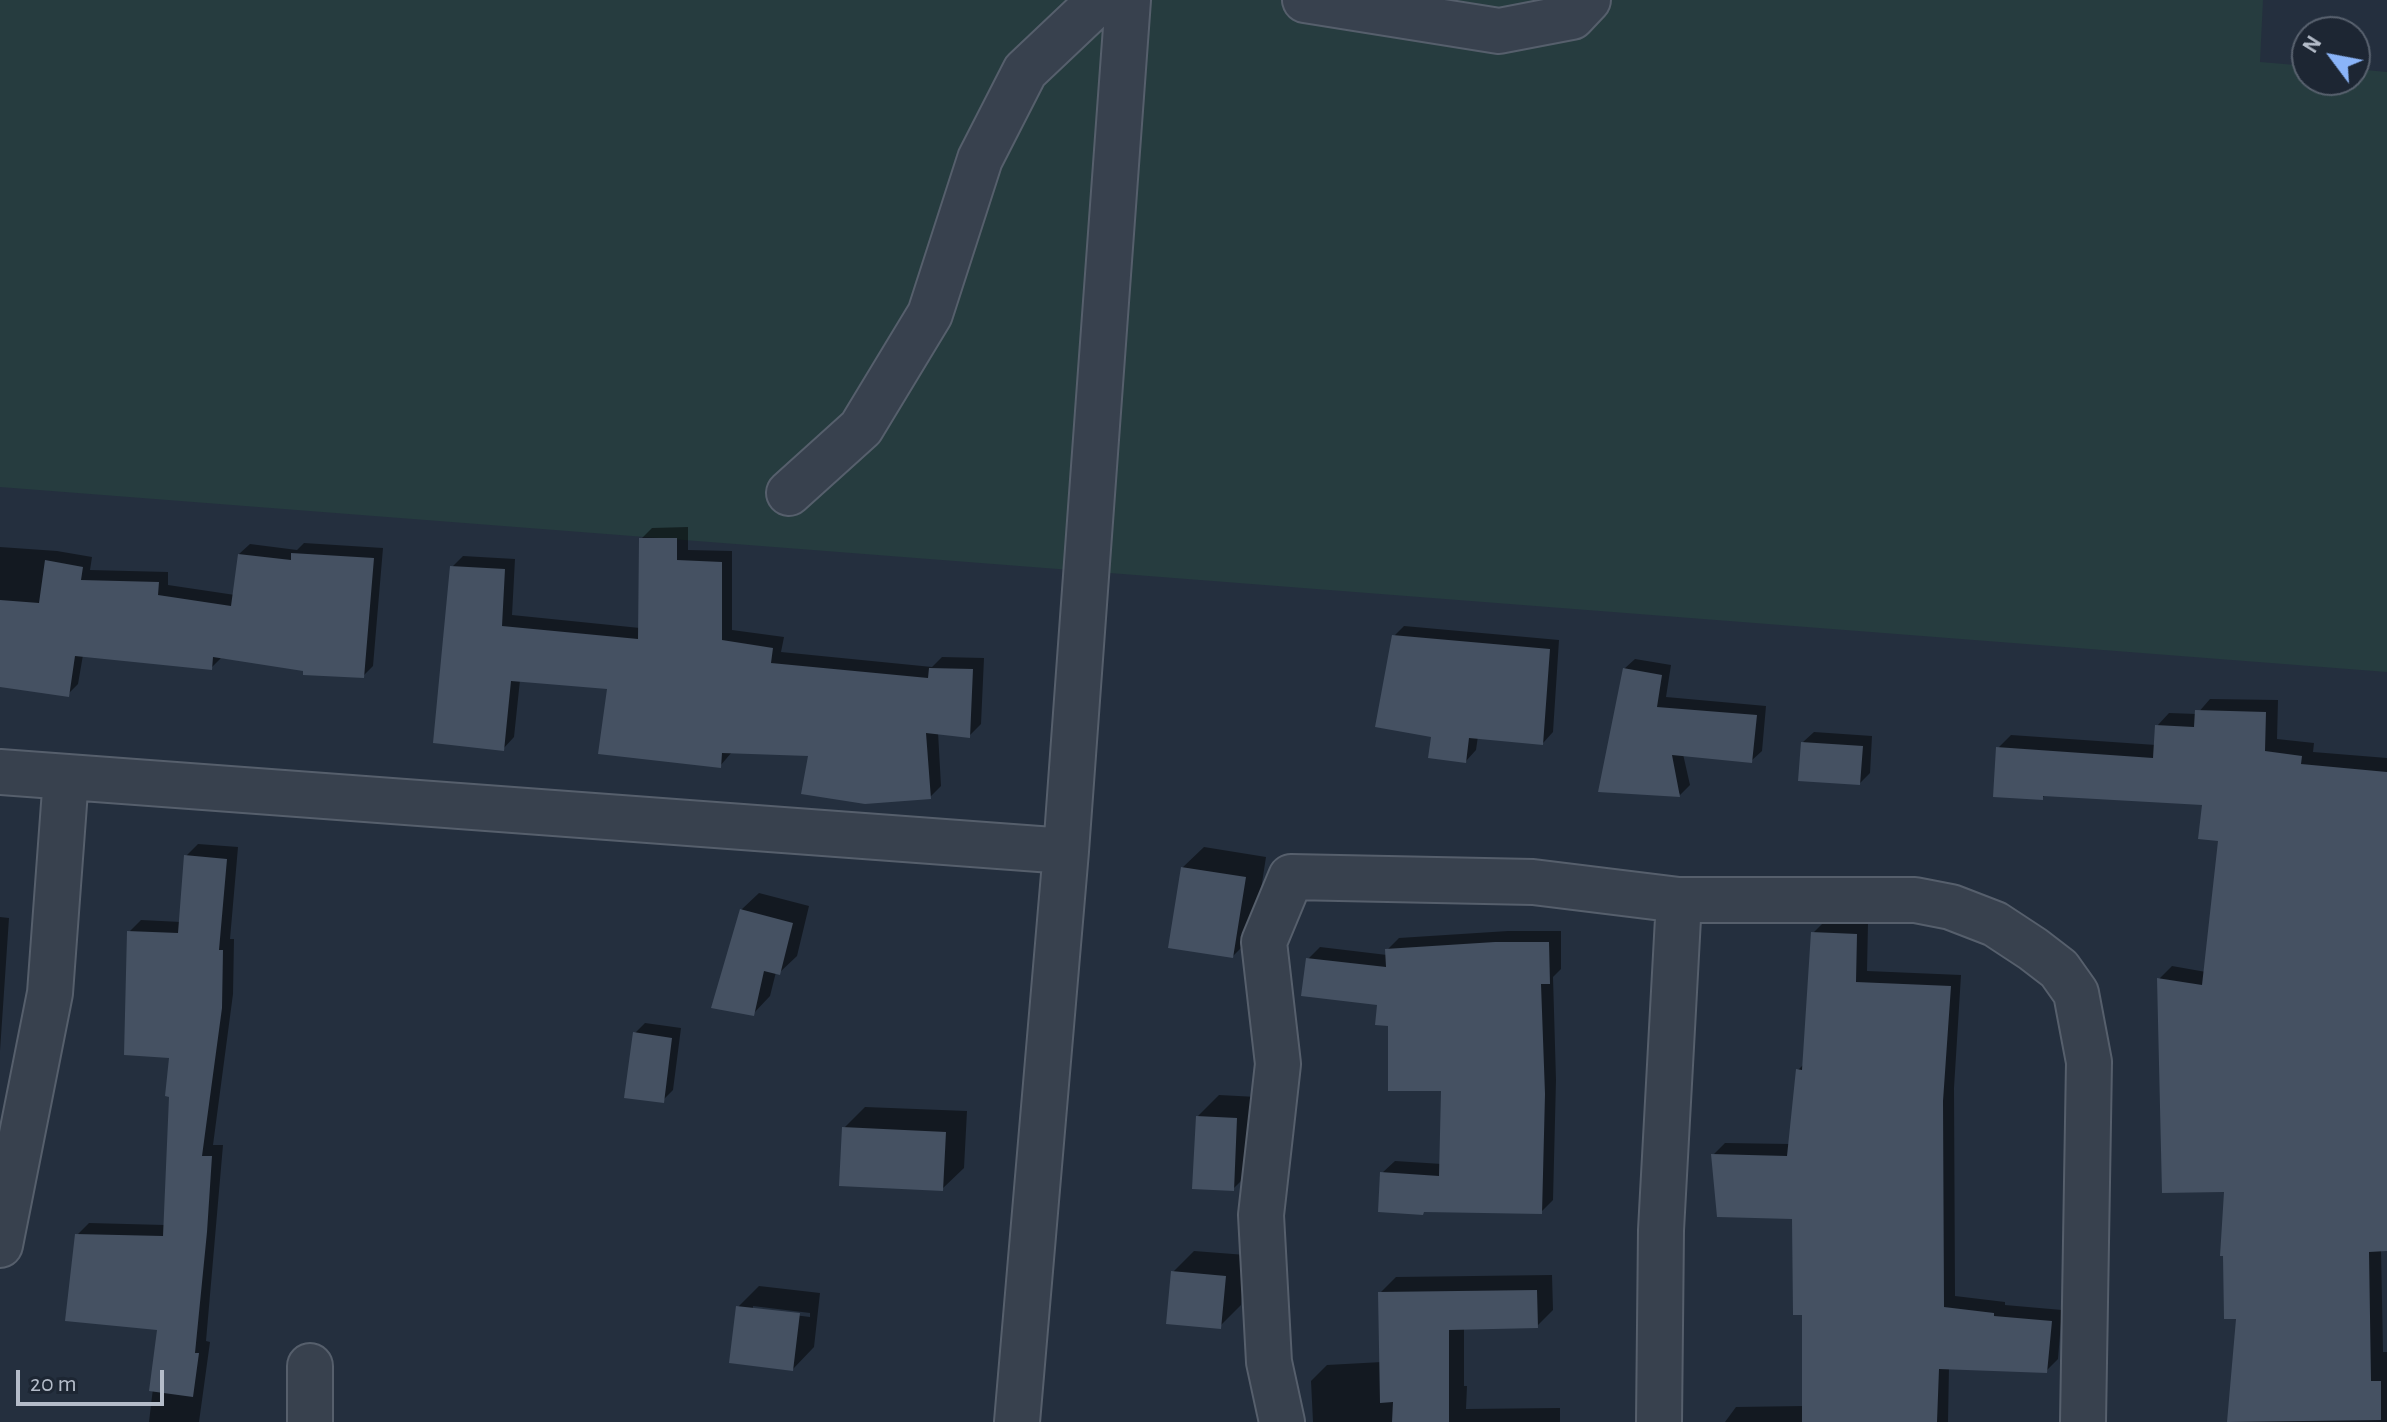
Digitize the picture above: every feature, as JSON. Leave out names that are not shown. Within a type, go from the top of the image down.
[{"type":"street","points":[[789,493],[861,428],[930,314],[980,159],[1025,71],[1100,0]]},
{"type":"street","points":[[1017,1422],[1066,851],[1103,309],[1128,0]]},
{"type":"street","points":[[1305,0],[1499,31],[1572,17],[1588,0]]},
{"type":"street","points":[[0,772],[1066,851]]},
{"type":"street","points":[[0,1245],[50,993],[66,777]]},
{"type":"street","points":[[1282,1422],[1269,1362],[1261,1215],[1278,1064],[1264,942],[1291,877],[1533,882],[1679,900],[1927,902],[1951,907],[1995,924],[2059,969],[2076,993],[2089,1062],[2083,1422]]},
{"type":"street","points":[[1659,1422],[1661,1230],[1679,900]]},
{"type":"street","points":[[310,1366],[310,1422]]},
{"type":"green space","points":[[0,0],[2263,0],[2260,62],[2291,65],[2291,96],[2371,96],[2371,70],[2387,72],[2387,672],[0,487]]},
{"type":"building","points":[[639,538],[677,538],[677,560],[722,562],[722,640],[773,648],[771,663],[928,678],[929,668],[973,669],[970,738],[926,733],[931,799],[865,804],[801,794],[808,756],[722,753],[721,768],[598,754],[607,689],[511,681],[504,751],[433,743],[450,566],[505,569],[502,626],[638,639]]},
{"type":"building","points":[[291,553],[374,558],[364,678],[303,675],[303,671],[213,657],[212,670],[75,656],[69,697],[0,687],[0,600],[39,603],[45,560],[83,567],[81,580],[159,582],[158,595],[231,606],[238,554],[291,560]]},
{"type":"building","points":[[1392,635],[1550,649],[1543,745],[1469,738],[1466,763],[1428,758],[1431,737],[1375,727]]},
{"type":"building","points":[[1623,668],[1662,675],[1657,707],[1757,715],[1752,763],[1672,755],[1680,797],[1598,792]]},
{"type":"building","points":[[2195,710],[2266,712],[2265,751],[2302,756],[2301,764],[2387,772],[2387,1251],[2369,1252],[2371,1381],[2381,1381],[2381,1420],[2227,1422],[2236,1319],[2224,1319],[2223,1256],[2220,1256],[2224,1192],[2162,1193],[2157,978],[2202,985],[2218,841],[2198,839],[2202,805],[2043,796],[2043,800],[1993,797],[1996,747],[2153,758],[2155,725],[2194,727]]},
{"type":"building","points":[[1801,742],[1863,746],[1860,785],[1798,781]]},
{"type":"building","points":[[184,855],[227,859],[219,950],[223,950],[222,1008],[202,1156],[212,1156],[195,1353],[199,1353],[193,1397],[149,1391],[157,1330],[65,1321],[75,1234],[163,1236],[169,1097],[165,1096],[169,1058],[124,1055],[127,931],[178,933]]},
{"type":"building","points":[[1181,867],[1246,877],[1233,958],[1168,948]]},
{"type":"building","points":[[740,909],[793,923],[780,975],[764,971],[754,1016],[711,1008]]},
{"type":"building","points":[[1811,932],[1857,934],[1856,982],[1951,986],[1943,1101],[1944,1307],[1994,1313],[1994,1316],[2052,1321],[2047,1373],[1939,1369],[1937,1422],[1802,1422],[1802,1315],[1793,1315],[1792,1219],[1717,1217],[1711,1154],[1787,1156],[1796,1069],[1802,1070]]},
{"type":"building","points":[[1549,942],[1550,984],[1541,984],[1545,1094],[1542,1214],[1424,1212],[1423,1215],[1378,1212],[1380,1172],[1439,1176],[1441,1091],[1388,1091],[1388,1026],[1375,1025],[1377,1005],[1301,996],[1306,958],[1386,967],[1385,949]]},
{"type":"building","points":[[633,1032],[672,1038],[664,1103],[624,1098]]},
{"type":"building","points":[[1196,1116],[1237,1118],[1234,1191],[1192,1189]]},
{"type":"building","points":[[842,1127],[946,1132],[943,1191],[839,1186]]},
{"type":"building","points":[[1171,1271],[1226,1276],[1221,1329],[1166,1324]]},
{"type":"building","points":[[1537,1290],[1538,1328],[1449,1330],[1449,1422],[1392,1422],[1393,1402],[1380,1403],[1378,1292]]},
{"type":"building","points":[[736,1306],[800,1313],[793,1371],[729,1363]]}]
